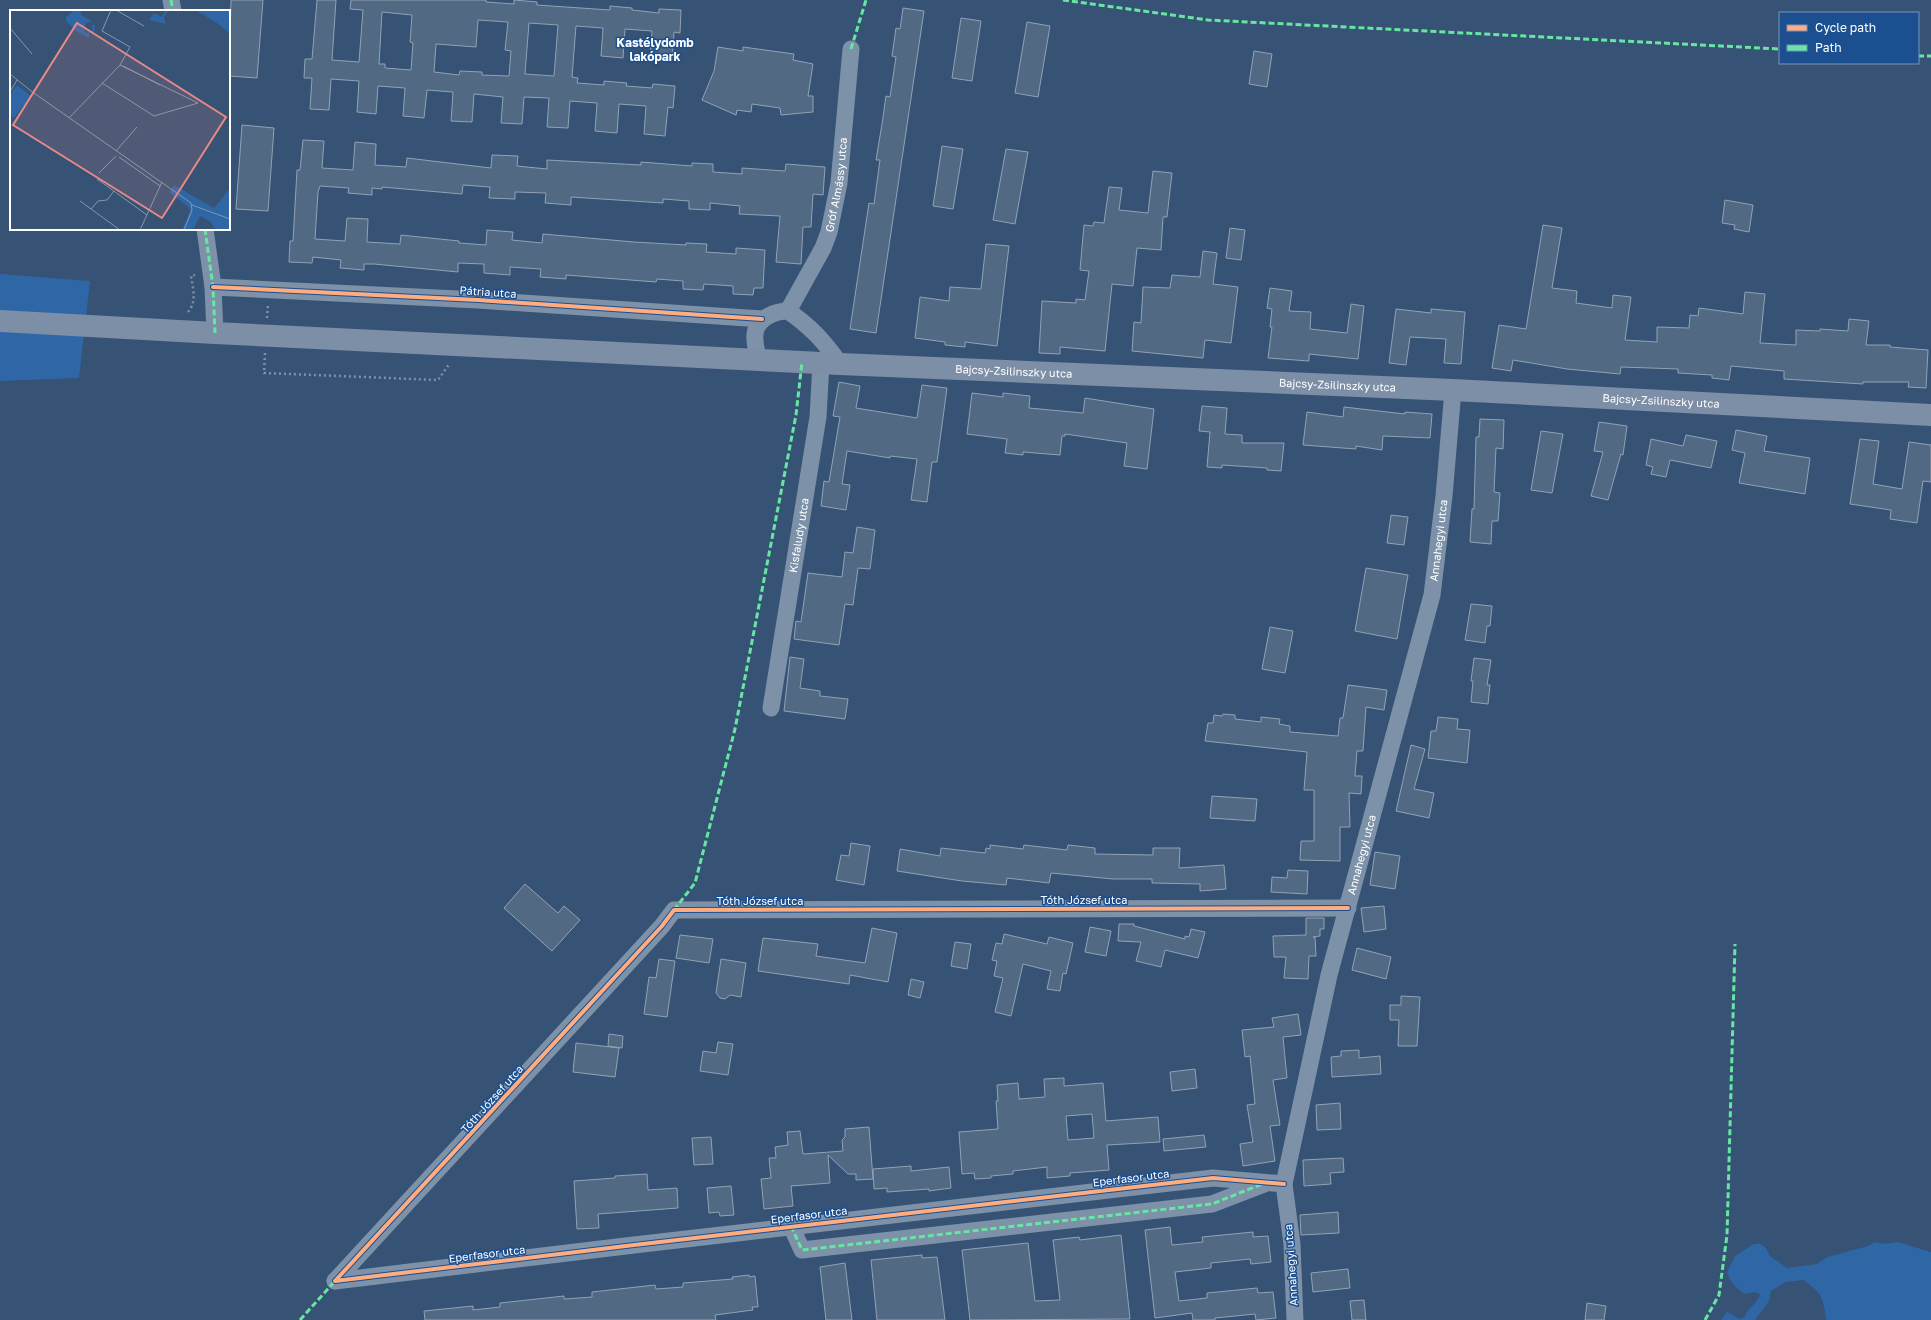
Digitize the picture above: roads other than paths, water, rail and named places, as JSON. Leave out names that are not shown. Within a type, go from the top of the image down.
[{"type":"main road","name":"Bajcsy-Zsilinszky utca","points":[[0,321],[830,364],[1453,390],[1931,415]]},
{"type":"street","points":[[171,0],[173,10]]},
{"type":"street","name":"Gróf Almássy utca","points":[[788,311],[824,248],[829,232],[839,183],[851,49]]},
{"type":"street","points":[[205,230],[212,279],[215,333]]},
{"type":"street","name":"Pátria utca","points":[[212,279],[269,289],[470,299],[762,319]]},
{"type":"street","points":[[750,359],[755,333],[762,319],[773,313],[788,311],[809,325],[825,341],[830,364]]},
{"type":"street","name":"Kisfaludy utca","points":[[771,708],[818,417],[830,364]]},
{"type":"street","name":"Annahegyi utca","points":[[1295,1320],[1292,1244],[1284,1184],[1329,975],[1432,595],[1444,496],[1453,390]]},
{"type":"street","name":"Tóth József utca","points":[[336,1281],[662,926],[674,910],[1348,908]]},
{"type":"street","name":"Eperfasor utca","points":[[336,1281],[791,1226],[1213,1178],[1284,1184]]},
{"type":"street","name":"Eperfasor utca","points":[[791,1226],[802,1250],[1212,1204],[1268,1182]]},
{"type":"district","name":"Kastélydomb lakópark","points":[[655,50]]}]
